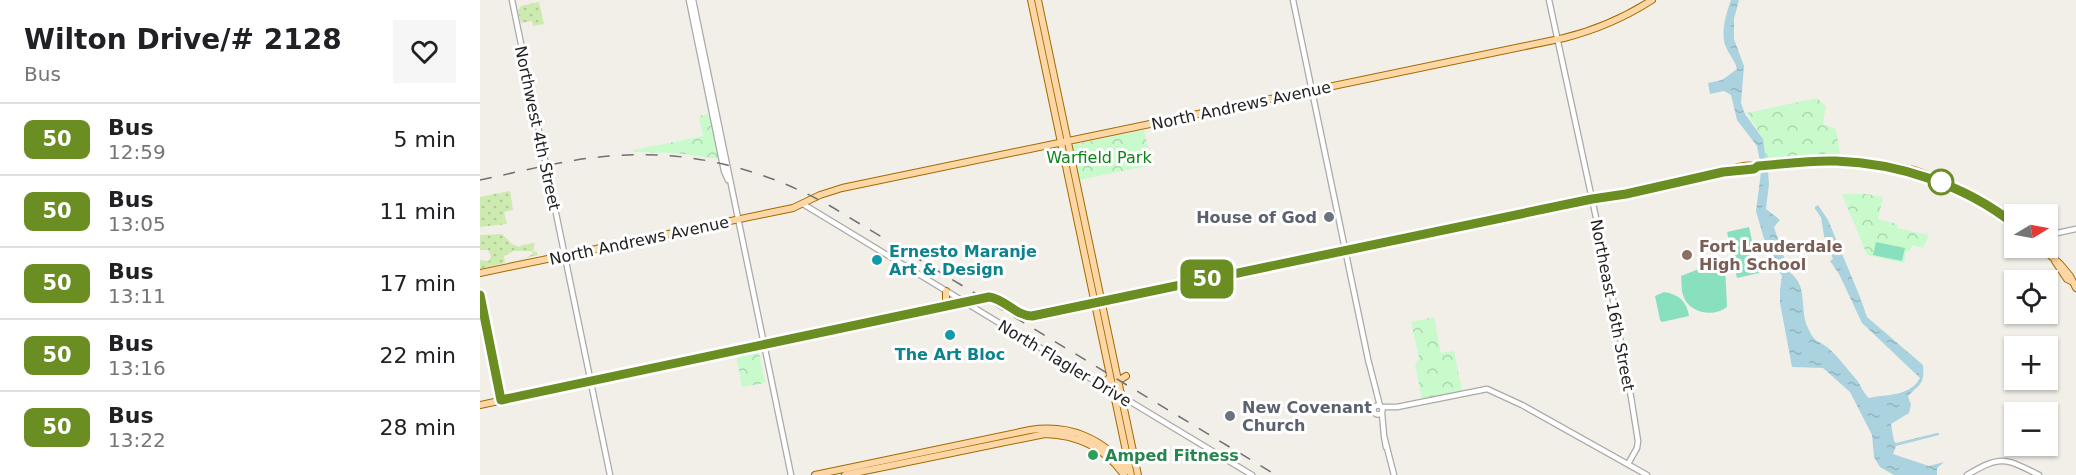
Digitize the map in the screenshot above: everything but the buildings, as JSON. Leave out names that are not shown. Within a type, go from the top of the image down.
[{"type":"main road","points":[[1031,0],[1041,52],[1064,142],[1097,303],[1118,381],[1131,475]]},
{"type":"main road","points":[[1038,0],[1075,212],[1085,229],[1107,361],[1131,475]]},
{"type":"main road","name":"North Andrews Avenue","points":[[480,273],[804,205],[823,194],[842,188],[1558,39],[1605,25],[1629,15],[1652,0]]},
{"type":"main road","points":[[1041,52],[1047,61],[1050,61]]},
{"type":"main road","points":[[480,405],[993,297],[1022,314],[1032,316],[1622,194],[1624,190],[1666,184],[1754,165],[1834,161],[1911,171],[1928,175],[1970,195],[2004,217]]},
{"type":"main road","points":[[2053,258],[2070,276],[2076,288]]},
{"type":"main road","points":[[941,307],[946,301],[946,291]]},
{"type":"main road","points":[[1107,361],[1115,369]]},
{"type":"main road","points":[[1118,381],[1126,376]]},
{"type":"main road","points":[[1097,382],[1106,381],[1110,377]]},
{"type":"main road","points":[[845,475],[866,471],[884,460],[1043,428],[1058,428],[1098,441],[1108,448],[1131,475]]},
{"type":"main road","points":[[815,475],[1052,434],[1073,438],[1093,446],[1131,475]]},
{"type":"main road","points":[[1108,448],[1116,449],[1123,437]]},
{"type":"street","name":"Northwest 4th Street","points":[[512,0],[610,475]]},
{"type":"street","points":[[691,0],[790,475]]},
{"type":"street","points":[[1293,0],[1392,475]]},
{"type":"street","name":"Northeast 16th Street","points":[[1549,0],[1592,199],[1638,437],[1637,448],[1628,464]]},
{"type":"street","name":"North Flagler Drive","points":[[804,205],[1252,475]]},
{"type":"street","points":[[2058,233],[2076,229]]},
{"type":"street","points":[[1380,410],[1487,389],[1522,405],[1645,474]]},
{"type":"street","points":[[1967,475],[1988,463],[1999,460],[2014,462],[2039,475]]},
{"type":"green space","points":[[539,2],[544,24],[533,26],[532,21],[521,23],[518,10],[521,6]]},
{"type":"green space","points":[[1817,98],[1826,106],[1823,124],[1836,129],[1840,155],[1766,161],[1763,139],[1747,113]]},
{"type":"green space","points":[[710,114],[719,159],[676,153],[634,152],[633,150],[703,136],[699,116]]},
{"type":"green space","name":"Warfield Park","points":[[1144,130],[1152,165],[1079,180],[1072,145]]},
{"type":"green space","points":[[510,191],[513,210],[504,212],[507,224],[480,227],[480,197]]},
{"type":"green space","points":[[1842,194],[1883,197],[1878,219],[1897,224],[1897,228],[1929,235],[1923,248],[1912,245],[1910,251],[1906,251],[1904,263],[1867,255]]},
{"type":"green space","points":[[1749,227],[1759,273],[1737,278],[1727,232]]},
{"type":"green space","points":[[502,234],[512,244],[520,247],[535,243],[533,251],[538,255],[526,258],[533,254],[532,251],[514,251],[504,256],[505,263],[480,269],[480,260],[489,261],[491,256],[488,250],[480,250],[480,235]]},
{"type":"green space","points":[[1876,242],[1905,248],[1902,261],[1873,255]]},
{"type":"green space","points":[[1719,261],[1725,265],[1727,307],[1709,313],[1696,310],[1690,306],[1683,295],[1681,276]]},
{"type":"green space","points":[[1664,292],[1681,300],[1689,316],[1662,322],[1655,296]]},
{"type":"green space","points":[[1434,317],[1441,353],[1454,351],[1462,391],[1422,399],[1415,365],[1419,358],[1411,322]]},
{"type":"green space","points":[[756,351],[759,353],[765,383],[742,387],[736,355]]},
{"type":"water","points":[[1731,0],[1739,0],[1734,19],[1734,39],[1744,66],[1741,103],[1745,114],[1763,139],[1766,161],[1760,161],[1757,146],[1737,120],[1731,95],[1724,91],[1710,94],[1708,83],[1722,80],[1737,69],[1724,42],[1726,17]]},
{"type":"water","points":[[1768,171],[1766,209],[1780,220],[1774,227],[1789,272],[1799,284],[1805,321],[1810,333],[1838,358],[1869,398],[1904,392],[1916,384],[1920,378],[1862,323],[1839,274],[1830,261],[1833,259],[1824,236],[1821,217],[1815,209],[1818,205],[1828,220],[1867,317],[1923,365],[1922,380],[1908,396],[1911,405],[1909,413],[1891,424],[1894,441],[1896,443],[1937,433],[1939,435],[1896,446],[1893,454],[1929,466],[1944,462],[1937,468],[1937,475],[1894,475],[1880,467],[1874,457],[1872,435],[1850,392],[1823,368],[1792,367],[1780,303],[1782,276],[1769,256],[1756,211],[1761,172]]},
{"type":"railway","points":[[480,180],[578,160],[640,155],[698,159],[753,172],[780,182],[832,207],[1276,475]]},
{"type":"bus line","name":"50","points":[[480,295],[501,400],[989,297],[998,299],[1022,314],[1032,316],[1723,172],[1754,169],[1758,166],[1822,161],[1878,165],[1948,184],[1989,205],[2004,216]]},
{"type":"place","name":"House of God","points":[[1329,217]]},
{"type":"place","name":"Fort Lauderdale High School","points":[[1687,255]]},
{"type":"place","name":"Ernesto Maranje Art & Design","points":[[877,260]]},
{"type":"place","name":"The Art Bloc","points":[[950,335]]},
{"type":"place","name":"New Covenant Church","points":[[1230,416]]},
{"type":"place","name":"Amped Fitness","points":[[1093,455]]}]
